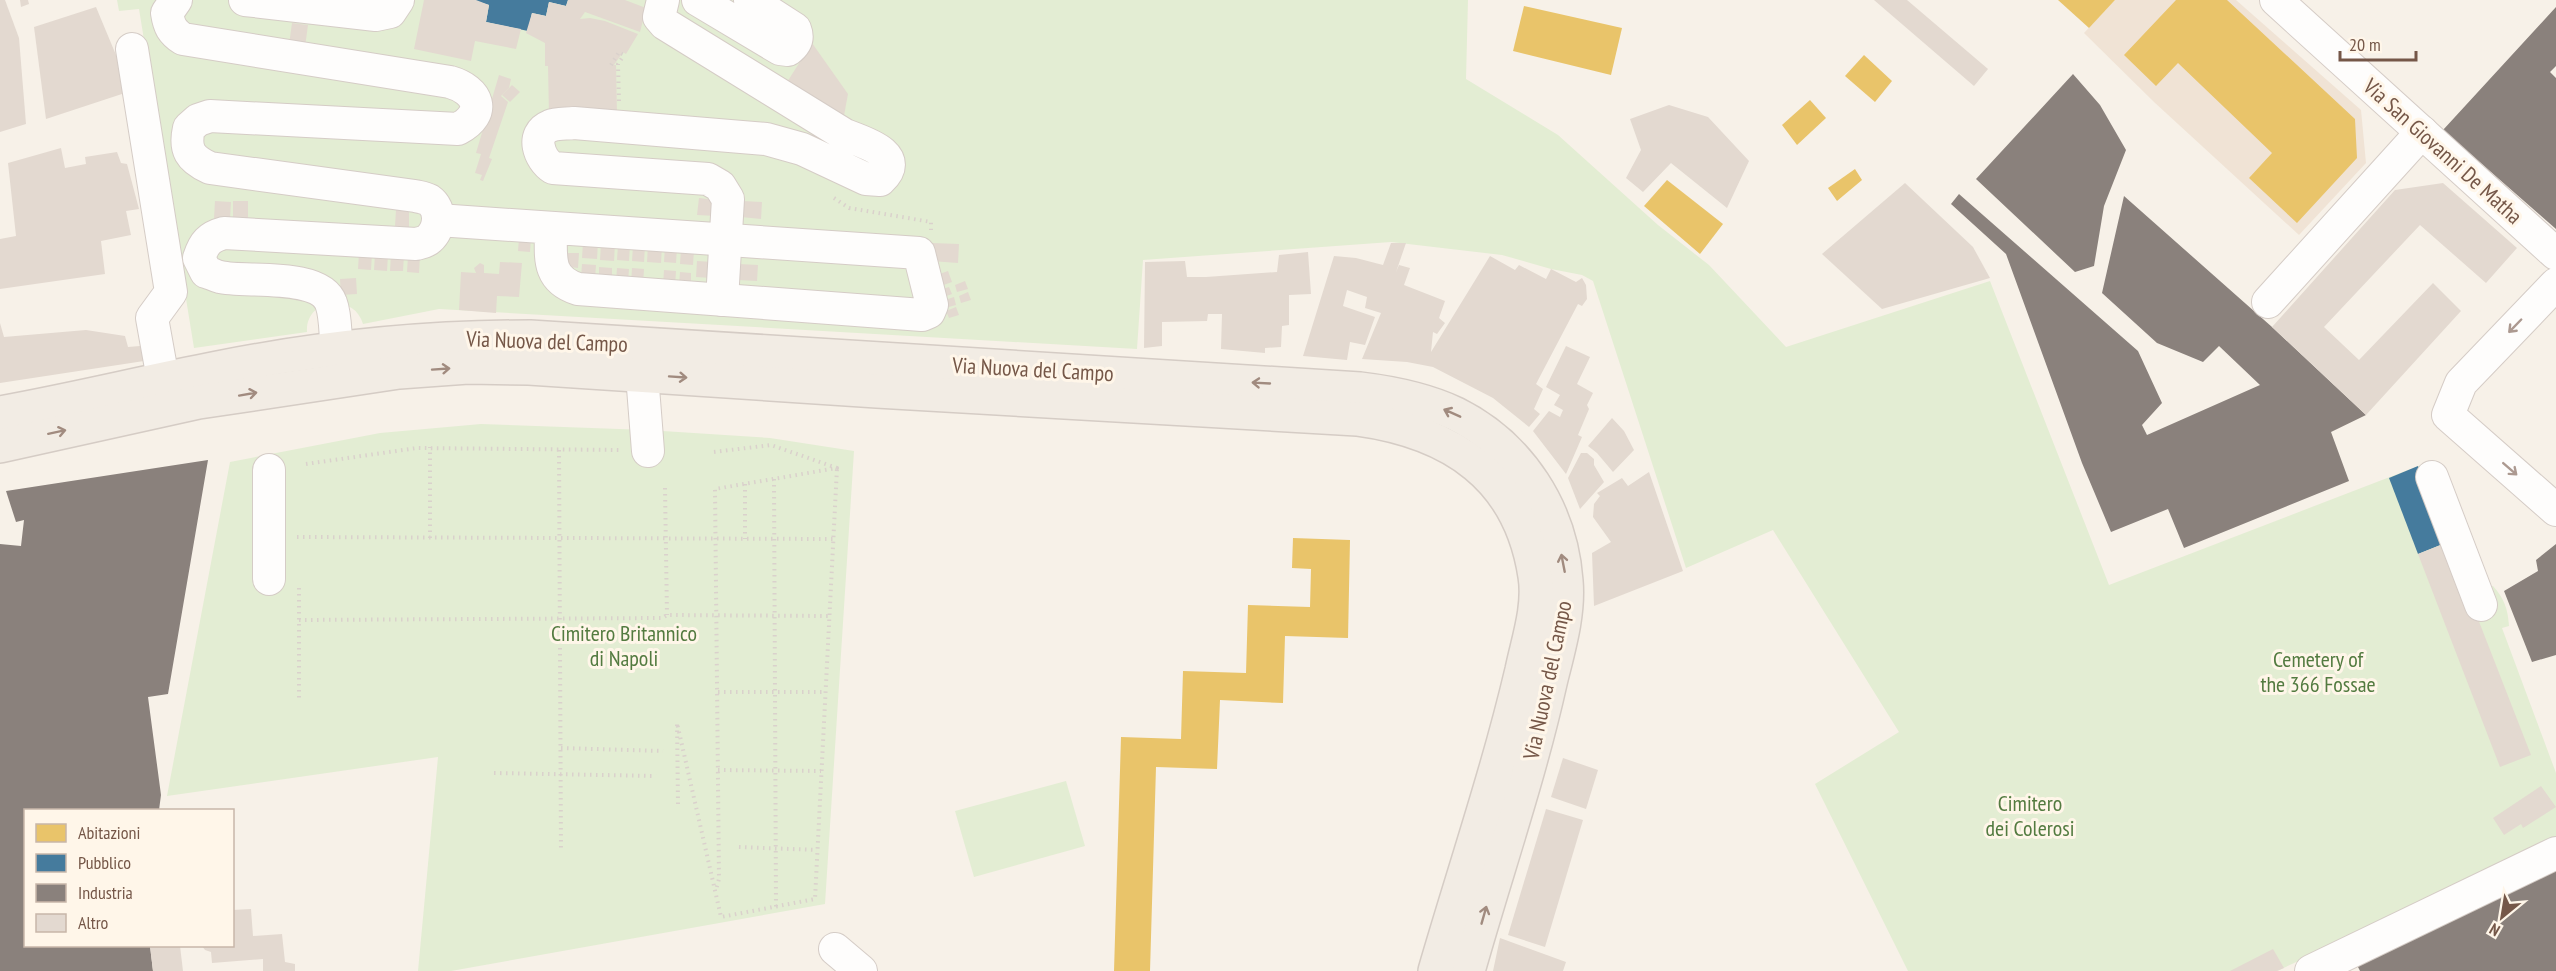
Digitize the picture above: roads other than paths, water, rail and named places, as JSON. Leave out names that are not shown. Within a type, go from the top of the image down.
[{"type":"main road","name":"Via Nuova del Campo","points":[[0,412],[298,354],[406,340],[530,337],[1360,388],[1392,393],[1456,414],[1484,431],[1511,454],[1533,480],[1549,509],[1566,581],[1565,611],[1543,713],[1468,971]]},
{"type":"main road","name":"Via Nuova del Campo","points":[[0,446],[199,402],[399,372],[509,368],[877,392],[1357,419],[1386,423],[1441,441],[1490,476],[1508,498],[1520,522],[1535,578],[1535,603],[1514,705],[1435,971]]},
{"type":"street","points":[[176,0],[167,13],[169,25],[175,34],[183,39],[450,82],[461,85],[471,92],[476,103],[476,113],[470,123],[458,129],[210,116],[198,120],[189,128],[187,150],[191,157],[210,168],[415,196],[429,200],[436,207],[438,220],[429,240],[416,244],[224,233],[212,236],[203,247],[200,258],[206,272],[221,277],[263,278],[297,284],[312,287],[326,294],[331,303],[337,350]]},
{"type":"street","points":[[245,0],[376,15],[390,12],[398,0]]},
{"type":"street","points":[[663,0],[659,17],[665,24],[845,135],[877,148],[886,154],[889,166],[880,180],[866,178],[802,149],[766,139],[574,123],[548,126],[540,134],[538,143],[540,156],[553,168],[708,179],[720,186],[737,190],[728,199],[722,300]]},
{"type":"street","points":[[698,0],[780,50],[788,50],[795,45],[798,36],[795,29],[750,0]]},
{"type":"street","name":"Via San Giovanni De Matha","points":[[2276,0],[2556,254]]},
{"type":"street","points":[[132,49],[171,292],[152,318],[163,379]]},
{"type":"street","points":[[2268,302],[2422,132]]},
{"type":"street","points":[[438,220],[919,253],[932,305],[929,312],[922,315],[578,289],[566,285],[557,277],[552,265],[551,228]]},
{"type":"street","points":[[2556,284],[2462,382],[2448,415],[2556,510]]},
{"type":"street","points":[[642,375],[648,451]]},
{"type":"street","points":[[269,470],[269,579]]},
{"type":"street","points":[[2432,477],[2481,605]]},
{"type":"street","points":[[2311,971],[2556,854]]},
{"type":"street","points":[[835,949],[861,971]]},
{"type":"park label","name":"Cimitero Britannico di Napoli","points":[[624,646]]},
{"type":"park label","name":"Cemetery of the 366 Fossae","points":[[2318,672]]},
{"type":"park label","name":"Cimitero dei Colerosi","points":[[2030,816]]}]
